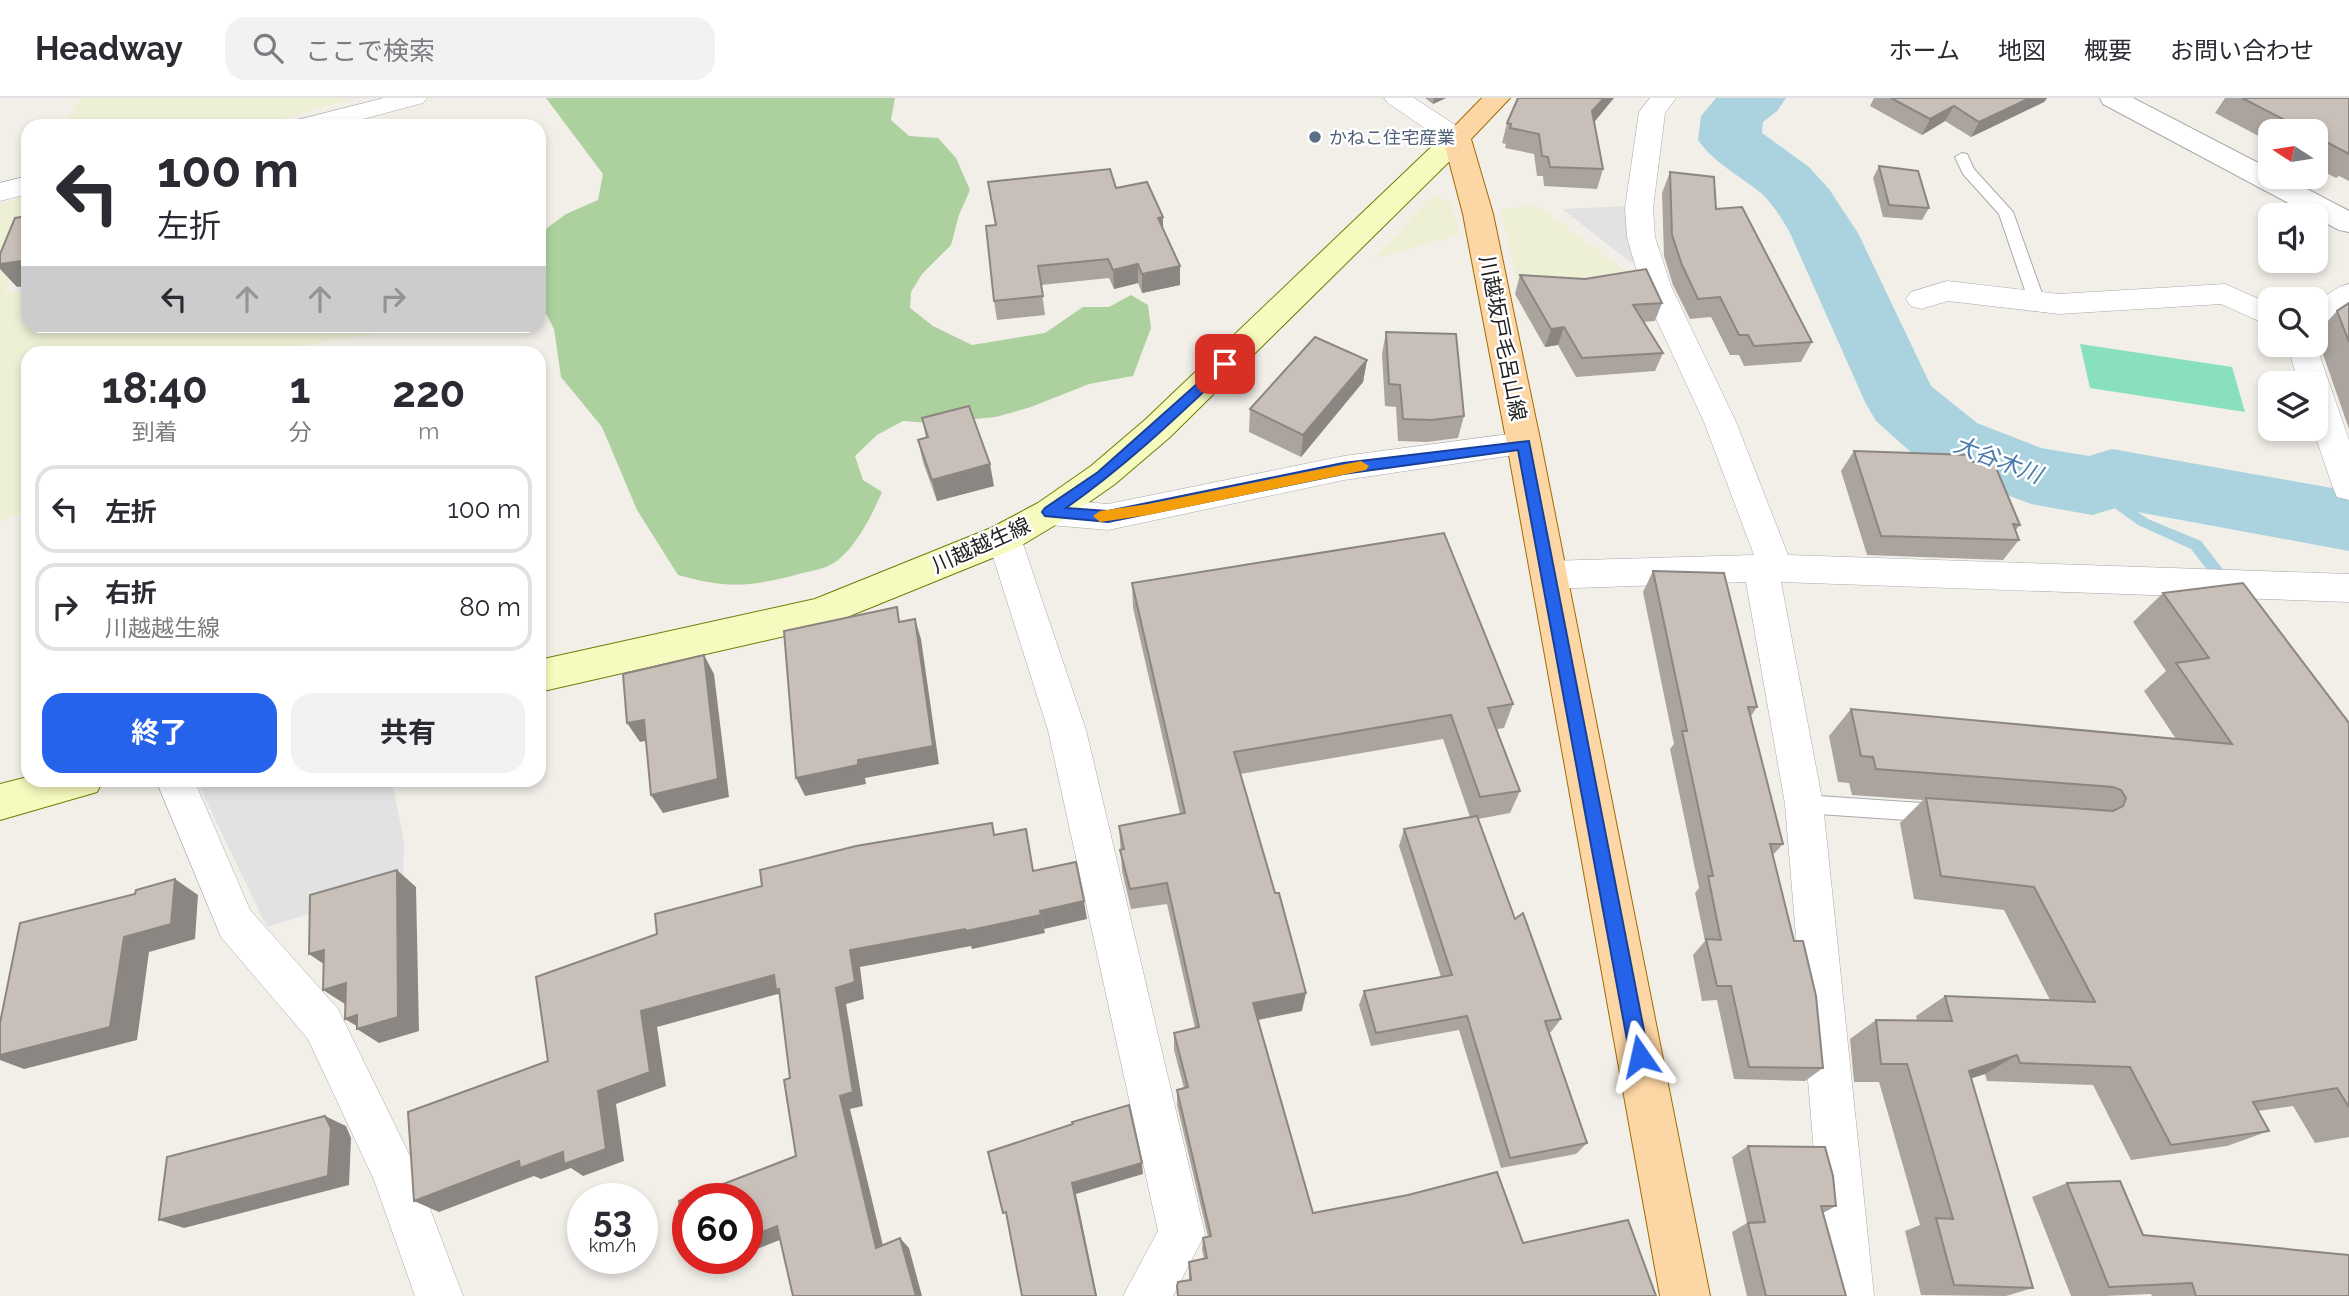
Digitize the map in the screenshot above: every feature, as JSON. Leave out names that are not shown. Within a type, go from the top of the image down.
[{"type":"main road","points":[[1457,138],[1497,98]]},
{"type":"main road","name":"川越坂戸毛呂山線","points":[[1457,138],[1478,214],[1524,444],[1685,1296]]},
{"type":"main road","name":"川越越生線","points":[[546,674],[820,613],[1004,538],[1050,512],[1103,475],[1158,428],[1457,138]]},
{"type":"main road","points":[[0,802],[57,787]]},
{"type":"street","points":[[333,119],[414,98]]},
{"type":"street","points":[[1397,98],[1457,138]]},
{"type":"street","points":[[1663,98],[1652,112],[1648,134],[1639,208],[1641,237],[1656,286],[1720,422],[1768,568],[1804,804],[1850,1296]]},
{"type":"street","points":[[2113,98],[2349,223]]},
{"type":"street","points":[[0,192],[21,187]]},
{"type":"street","points":[[1921,299],[1947,291],[2059,304],[2225,294],[2258,310]]},
{"type":"street","points":[[2328,308],[2349,293]]},
{"type":"street","points":[[2328,424],[2349,488]]},
{"type":"street","points":[[1050,512],[1108,517],[1343,468],[1524,444]]},
{"type":"street","points":[[1004,538],[1067,730],[1182,1234],[1147,1296]]},
{"type":"street","points":[[1548,575],[1768,568],[2349,588]]},
{"type":"street","points":[[178,787],[235,923],[323,1024],[394,1172],[439,1296]]},
{"type":"lane","points":[[1962,157],[1968,170],[2006,212],[2037,302]]},
{"type":"lane","points":[[1804,804],[1956,815]]},
{"type":"green space","points":[[81,98],[356,98],[281,119],[68,119]]},
{"type":"green space","points":[[546,98],[895,98],[891,120],[909,136],[938,138],[956,158],[970,190],[959,215],[951,245],[922,274],[911,292],[910,308],[933,326],[972,345],[1045,333],[1083,307],[1109,307],[1131,295],[1148,305],[1151,328],[1133,376],[1089,384],[1031,407],[996,417],[931,423],[903,421],[877,435],[855,456],[863,480],[882,492],[854,543],[838,560],[826,567],[766,582],[738,585],[711,583],[678,575],[637,510],[602,427],[561,377],[554,329],[546,314],[546,229],[566,214],[598,200],[603,174]]},
{"type":"green space","points":[[1438,197],[1451,203],[1460,235],[1373,259],[1431,198]]},
{"type":"green space","points":[[21,198],[21,246],[4,293],[21,291],[21,333],[378,333],[300,346],[21,346],[21,514],[0,521],[0,203]]},
{"type":"green space","points":[[1536,204],[1644,285],[1581,313],[1526,322],[1501,210]]},
{"type":"green space","points":[[2080,344],[2232,367],[2245,412],[2090,388]]},
{"type":"shaded area","points":[[1629,206],[1639,264],[1629,261],[1562,209]]},
{"type":"shaded area","points":[[393,787],[404,842],[403,885],[267,927],[200,788]]},
{"type":"building","points":[[1518,98],[1604,98],[1592,111],[1603,169],[1550,167],[1548,157],[1542,156],[1539,134],[1510,128],[1511,124],[1507,123]]},
{"type":"building","points":[[1891,98],[2030,98],[1979,122],[1954,106],[1930,119]]},
{"type":"building","points":[[2242,98],[2349,98],[2349,154],[2328,143],[2328,119],[2283,119]]},
{"type":"building","points":[[1879,166],[1918,171],[1929,208],[1889,205]]},
{"type":"building","points":[[1110,169],[1116,188],[1147,182],[1163,217],[1158,218],[1180,266],[1142,274],[1138,264],[1113,270],[1108,259],[1038,266],[1043,296],[994,301],[986,226],[996,225],[988,182]]},
{"type":"building","points":[[1670,172],[1714,177],[1716,209],[1742,207],[1812,342],[1754,346],[1748,335],[1739,335],[1720,297],[1698,299],[1672,235]]},
{"type":"building","points":[[21,217],[21,261],[0,264],[0,254],[15,218]]},
{"type":"building","points":[[1646,269],[1662,303],[1633,305],[1663,353],[1582,358],[1564,327],[1551,329],[1520,275],[1585,279]]},
{"type":"building","points":[[2349,303],[2349,342],[2337,311]]},
{"type":"building","points":[[1386,332],[1456,334],[1464,416],[1432,420],[1403,419],[1400,385],[1389,384]]},
{"type":"building","points":[[1315,337],[1367,360],[1303,435],[1250,409]]},
{"type":"building","points":[[969,406],[990,464],[932,480],[918,440],[928,437],[922,418]]},
{"type":"building","points":[[1854,451],[1970,455],[1973,462],[1994,463],[2020,525],[2013,524],[2019,540],[1881,536]]},
{"type":"building","points":[[1444,533],[1513,704],[1488,708],[1520,791],[1480,797],[1451,715],[1234,752],[1275,893],[1279,893],[1306,993],[1253,1003],[1313,1213],[1408,1195],[1497,1172],[1523,1243],[1628,1220],[1656,1296],[1178,1296],[1178,1282],[1191,1280],[1189,1262],[1207,1258],[1203,1238],[1211,1236],[1177,1090],[1188,1087],[1174,1033],[1199,1027],[1167,883],[1130,889],[1120,850],[1124,849],[1119,826],[1185,813],[1132,583]]},
{"type":"building","points":[[1653,571],[1724,573],[1757,707],[1748,707],[1783,844],[1770,844],[1794,941],[1803,941],[1816,996],[1823,1068],[1749,1067],[1731,986],[1717,986],[1706,939],[1721,940],[1708,876],[1713,876],[1682,731],[1687,731]]},
{"type":"building","points":[[2243,583],[2349,723],[2349,1107],[2337,1088],[2253,1102],[2269,1131],[2171,1145],[2130,1067],[2020,1063],[2017,1055],[1969,1071],[2033,1288],[1954,1285],[1936,1218],[1953,1219],[1907,1064],[1881,1064],[1876,1020],[1952,1021],[1945,996],[2095,1002],[2034,887],[1941,876],[1926,798],[2113,811],[2123,806],[2126,798],[2121,790],[2113,787],[1876,769],[1873,757],[1861,756],[1851,709],[2232,744],[2176,663],[2209,658],[2163,593]]},
{"type":"building","points":[[897,607],[899,622],[915,619],[933,746],[858,760],[858,765],[796,778],[784,631]]},
{"type":"building","points":[[704,655],[718,779],[651,795],[644,720],[627,723],[623,674]]},
{"type":"building","points":[[1477,816],[1515,919],[1523,913],[1561,1019],[1545,1021],[1587,1143],[1510,1158],[1467,1016],[1376,1033],[1364,991],[1452,975],[1404,829]]},
{"type":"building","points":[[992,823],[994,835],[1026,829],[1033,871],[1076,862],[1084,901],[1040,911],[1041,915],[966,931],[965,929],[850,950],[855,982],[836,988],[853,1092],[840,1096],[876,1248],[900,1238],[916,1296],[793,1296],[777,1226],[763,1232],[763,1183],[726,1183],[796,1156],[784,1080],[790,1078],[779,989],[776,990],[774,975],[641,1011],[650,1072],[598,1091],[606,1149],[564,1164],[563,1152],[520,1168],[519,1161],[414,1201],[408,1112],[548,1061],[536,977],[657,934],[655,914],[762,886],[760,870],[856,846]]},
{"type":"building","points":[[397,870],[398,1017],[357,1029],[357,1015],[345,1019],[346,983],[323,990],[324,950],[309,954],[310,895]]},
{"type":"building","points":[[175,879],[171,924],[124,937],[110,1027],[0,1055],[0,1023],[20,923],[135,894],[136,890]]},
{"type":"building","points":[[1129,1105],[1142,1163],[1072,1183],[1096,1296],[1022,1296],[1006,1212],[1003,1213],[988,1152]]},
{"type":"building","points":[[325,1116],[331,1128],[328,1176],[159,1220],[167,1157]]},
{"type":"building","points":[[1748,1146],[1825,1147],[1833,1176],[1836,1206],[1821,1206],[1846,1296],[1766,1296],[1748,1223],[1765,1222]]},
{"type":"building","points":[[2120,1181],[2143,1235],[2349,1255],[2349,1296],[2196,1296],[2192,1283],[2109,1287],[2067,1183]]},
{"type":"waterway","name":"大谷木川","points":[[1755,98],[1732,116],[1730,140],[1786,181],[1806,204],[1824,233],[1902,402],[1950,443],[2031,475],[2092,486],[2112,478],[2349,521]]},
{"type":"waterway","points":[[2092,486],[2143,522],[2196,545],[2227,585]]},
{"type":"slow traffic","points":[[1100,516],[1148,510],[1361,466]]},
{"type":"place","name":"かねこ住宅産業","points":[[1315,137]]},
{"type":"route","points":[[1225,364],[1158,428],[1103,475],[1050,512],[1108,517],[1343,468],[1524,444],[1640,1056]]}]
